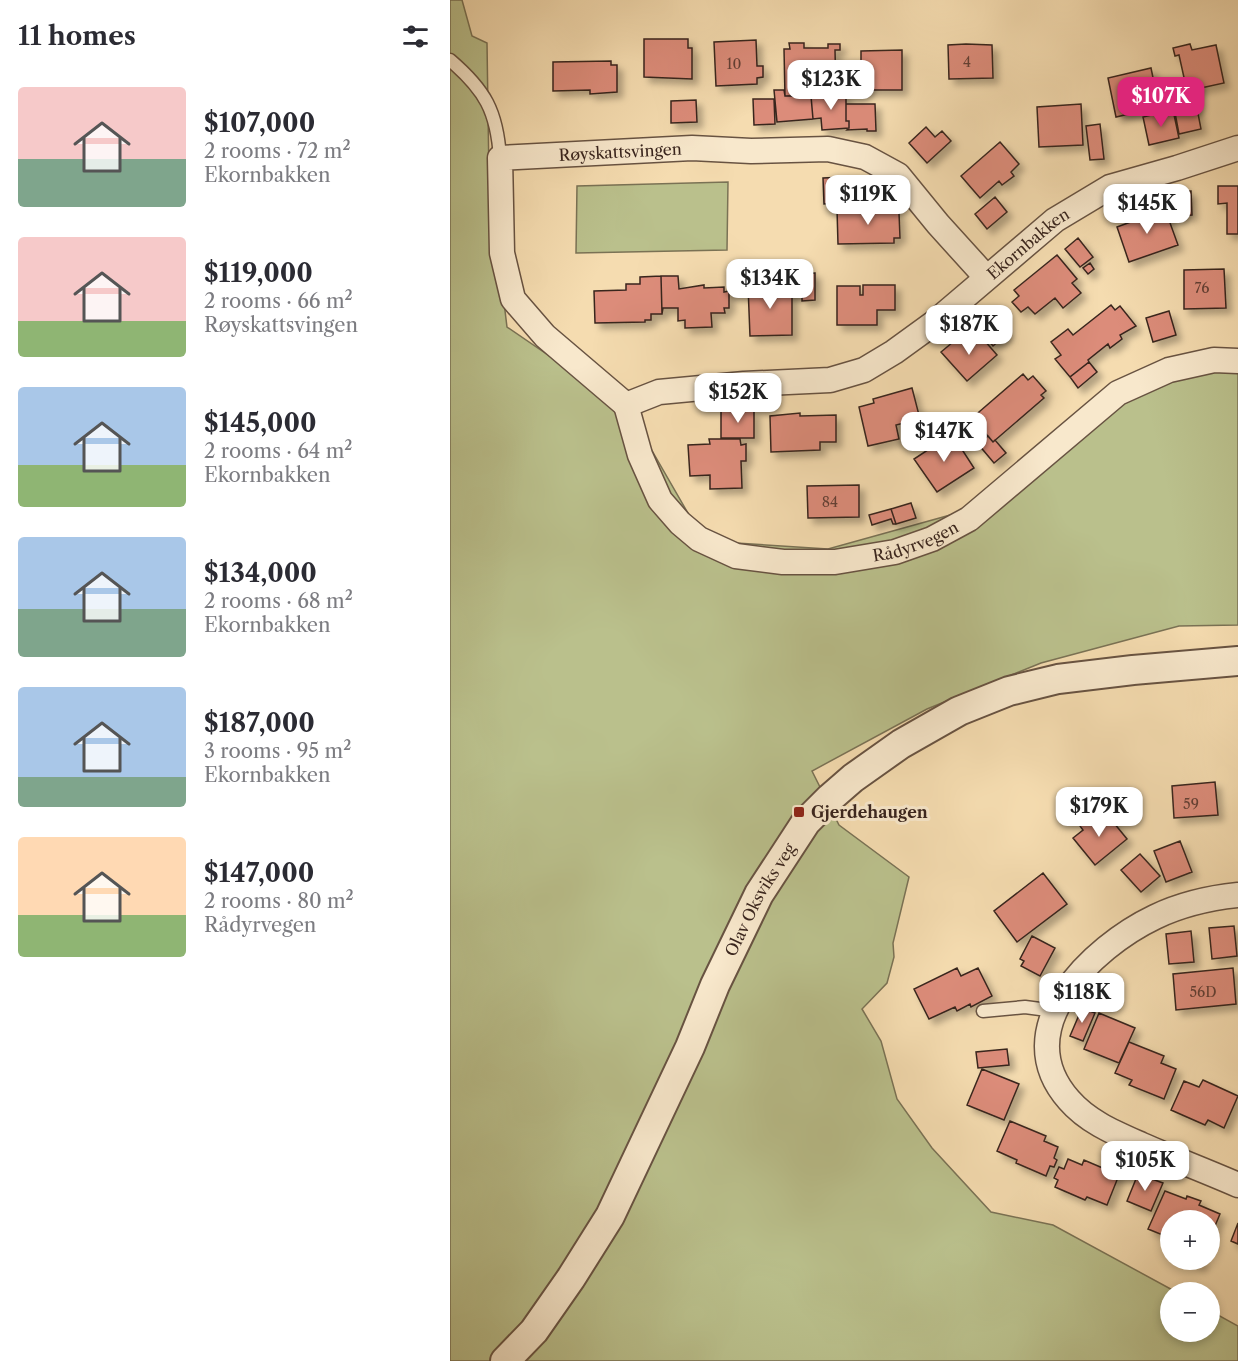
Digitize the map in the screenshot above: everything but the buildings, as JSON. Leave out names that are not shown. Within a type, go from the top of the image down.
[{"type":"street","name":"Røyskattsvingen","points":[[500,158],[692,148],[751,151],[828,149],[865,157],[898,175],[986,277]]},
{"type":"street","name":"Ekornbakken","points":[[626,405],[659,392],[744,384],[831,380],[864,370],[934,323],[1055,220],[1110,188],[1238,148]]},
{"type":"street","points":[[500,158],[502,253],[513,300],[544,336],[626,405]]},
{"type":"street","name":"Rådyrvegen","points":[[626,405],[640,455],[660,500],[680,523],[699,538],[736,556],[783,562],[835,562],[895,552],[932,538],[969,519],[1118,393],[1169,370],[1214,360],[1238,361]]},
{"type":"street","name":"Olav Oksviks veg","points":[[505,1361],[534,1331],[610,1216],[759,894],[806,822],[830,798],[853,778],[901,744],[959,711],[1008,691],[1058,679],[1238,661]]},
{"type":"street","points":[[1238,895],[1185,904],[1139,925],[1097,955],[1071,982],[1059,1000],[1048,1031],[1048,1063],[1060,1089],[1079,1111],[1102,1127],[1238,1185]]},
{"type":"lane","points":[[450,60],[483,92],[499,136],[500,158]]},
{"type":"lane","points":[[983,1011],[1025,1007],[1055,1011]]},
{"type":"green space","points":[[450,0],[462,0],[472,36],[487,43],[489,179],[507,327],[605,394],[632,416],[704,541],[828,549],[961,512],[1075,433],[1197,357],[1238,361],[1238,625],[1179,626],[1041,663],[927,709],[812,771],[839,825],[909,877],[893,943],[894,957],[887,983],[862,1009],[881,1041],[897,1099],[932,1148],[991,1212],[1053,1225],[1160,1283],[1160,1342],[1220,1342],[1220,1316],[1238,1326],[1238,1361],[450,1361]]},
{"type":"green space","points":[[728,182],[727,250],[576,253],[577,186]]},
{"type":"place","name":"Gjerdehaugen","points":[[799,812]]}]
